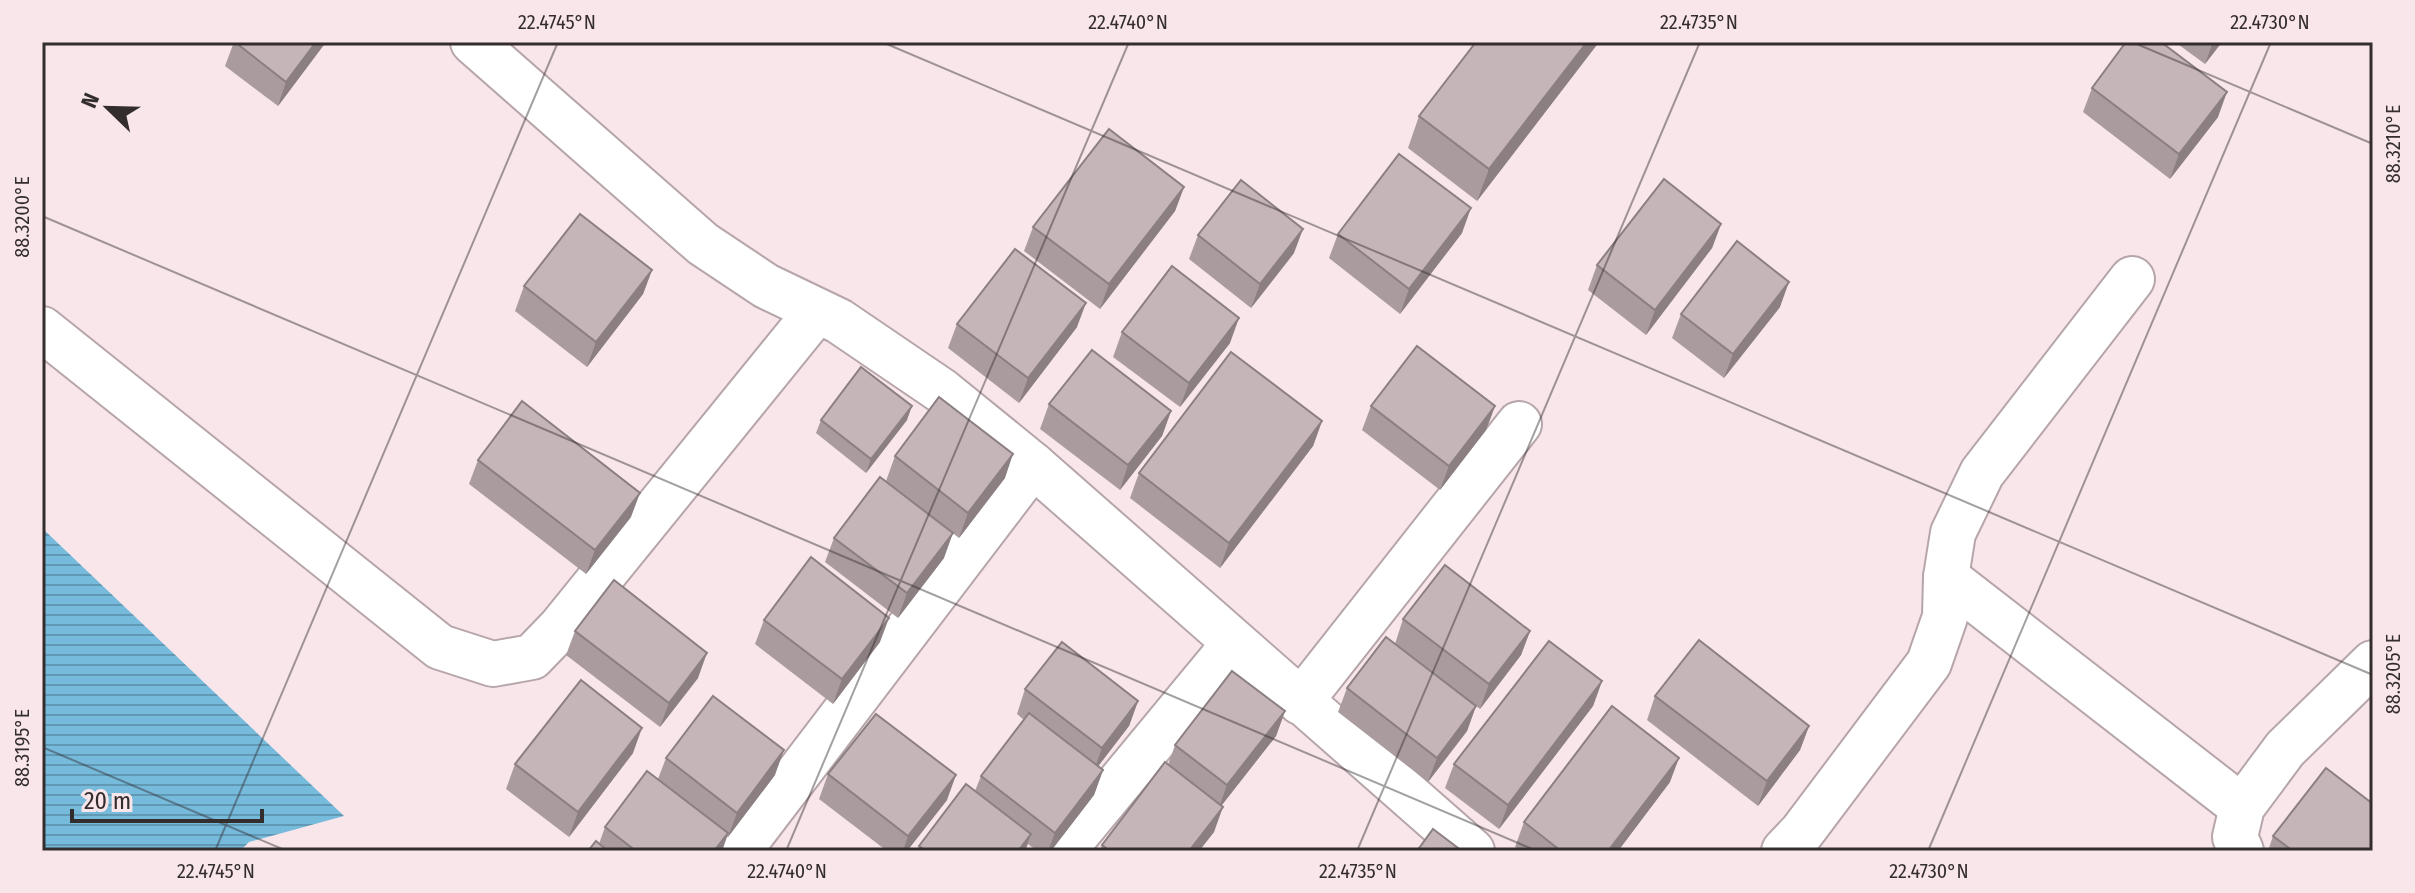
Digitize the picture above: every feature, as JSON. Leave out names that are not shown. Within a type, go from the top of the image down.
[{"type":"street","points":[[473,42],[703,244],[766,286],[839,321],[942,391],[1033,465],[1472,851]]},
{"type":"street","points":[[1784,851],[1802,832],[1929,663],[1945,617],[1946,577],[1953,533],[1982,473],[2132,279]]},
{"type":"street","points":[[42,329],[440,647],[493,664],[532,657],[560,628],[817,311]]},
{"type":"street","points":[[1300,702],[1519,424]]},
{"type":"street","points":[[739,851],[1033,465]]},
{"type":"street","points":[[1946,577],[2242,807]]},
{"type":"street","points":[[1063,851],[1234,644]]},
{"type":"street","points":[[2241,851],[2235,837],[2242,807],[2285,749],[2373,663]]},
{"type":"water","points":[[42,528],[344,816],[249,842],[240,851],[42,851]]},
{"type":"building","points":[[235,42],[316,42],[286,82]]},
{"type":"building","points":[[1476,42],[1587,42],[1489,169],[1419,116]]},
{"type":"building","points":[[2126,42],[2161,42],[2227,92],[2179,154],[2092,88]]},
{"type":"building","points":[[1109,129],[1184,187],[1109,284],[1033,227]]},
{"type":"building","points":[[1399,154],[1471,208],[1409,289],[1338,234]]},
{"type":"building","points":[[1664,179],[1721,224],[1655,310],[1597,265]]},
{"type":"building","points":[[1241,180],[1303,229],[1260,284],[1198,235]]},
{"type":"building","points":[[580,214],[652,270],[596,342],[524,286]]},
{"type":"building","points":[[1737,241],[1789,282],[1733,354],[1681,314]]},
{"type":"building","points":[[1015,249],[1086,303],[1028,378],[957,324]]},
{"type":"building","points":[[1172,266],[1239,318],[1189,383],[1122,332]]},
{"type":"building","points":[[1417,346],[1495,406],[1449,466],[1371,406]]},
{"type":"building","points":[[1092,350],[1171,411],[1128,465],[1049,404]]},
{"type":"building","points":[[1231,352],[1322,421],[1229,543],[1139,473]]},
{"type":"building","points":[[861,367],[912,406],[871,459],[821,420]]},
{"type":"building","points":[[939,397],[1013,454],[968,513],[895,456]]},
{"type":"building","points":[[522,401],[640,493],[595,550],[478,460]]},
{"type":"building","points":[[880,477],[953,533],[907,593],[834,538]]},
{"type":"building","points":[[811,557],[889,618],[842,679],[764,620]]},
{"type":"building","points":[[1445,565],[1530,631],[1489,684],[1403,619]]},
{"type":"building","points":[[614,580],[707,653],[669,703],[575,631]]},
{"type":"building","points":[[1386,637],[1476,706],[1437,758],[1347,688]]},
{"type":"building","points":[[1699,640],[1809,726],[1767,781],[1655,696]]},
{"type":"building","points":[[1549,641],[1602,681],[1508,805],[1454,764]]},
{"type":"building","points":[[1062,642],[1138,701],[1102,748],[1025,689]]},
{"type":"building","points":[[1232,671],[1285,711],[1227,785],[1175,745]]},
{"type":"building","points":[[581,680],[642,728],[578,812],[515,764]]},
{"type":"building","points":[[713,696],[784,750],[737,813],[666,758]]},
{"type":"building","points":[[1612,706],[1679,758],[1608,851],[1561,851],[1524,822]]},
{"type":"building","points":[[1029,713],[1103,770],[1055,833],[981,776]]},
{"type":"building","points":[[876,714],[956,775],[908,836],[828,774]]},
{"type":"building","points":[[1165,762],[1223,807],[1189,851],[1110,851],[1102,845]]},
{"type":"building","points":[[2326,768],[2373,804],[2373,851],[2293,851],[2273,836]]},
{"type":"building","points":[[647,771],[728,833],[714,851],[636,851],[605,827]]},
{"type":"building","points":[[966,784],[1031,834],[1018,851],[926,851],[919,846]]},
{"type":"building","points":[[1433,829],[1462,851],[1417,851]]},
{"type":"building","points":[[596,841],[608,851],[588,851]]}]
